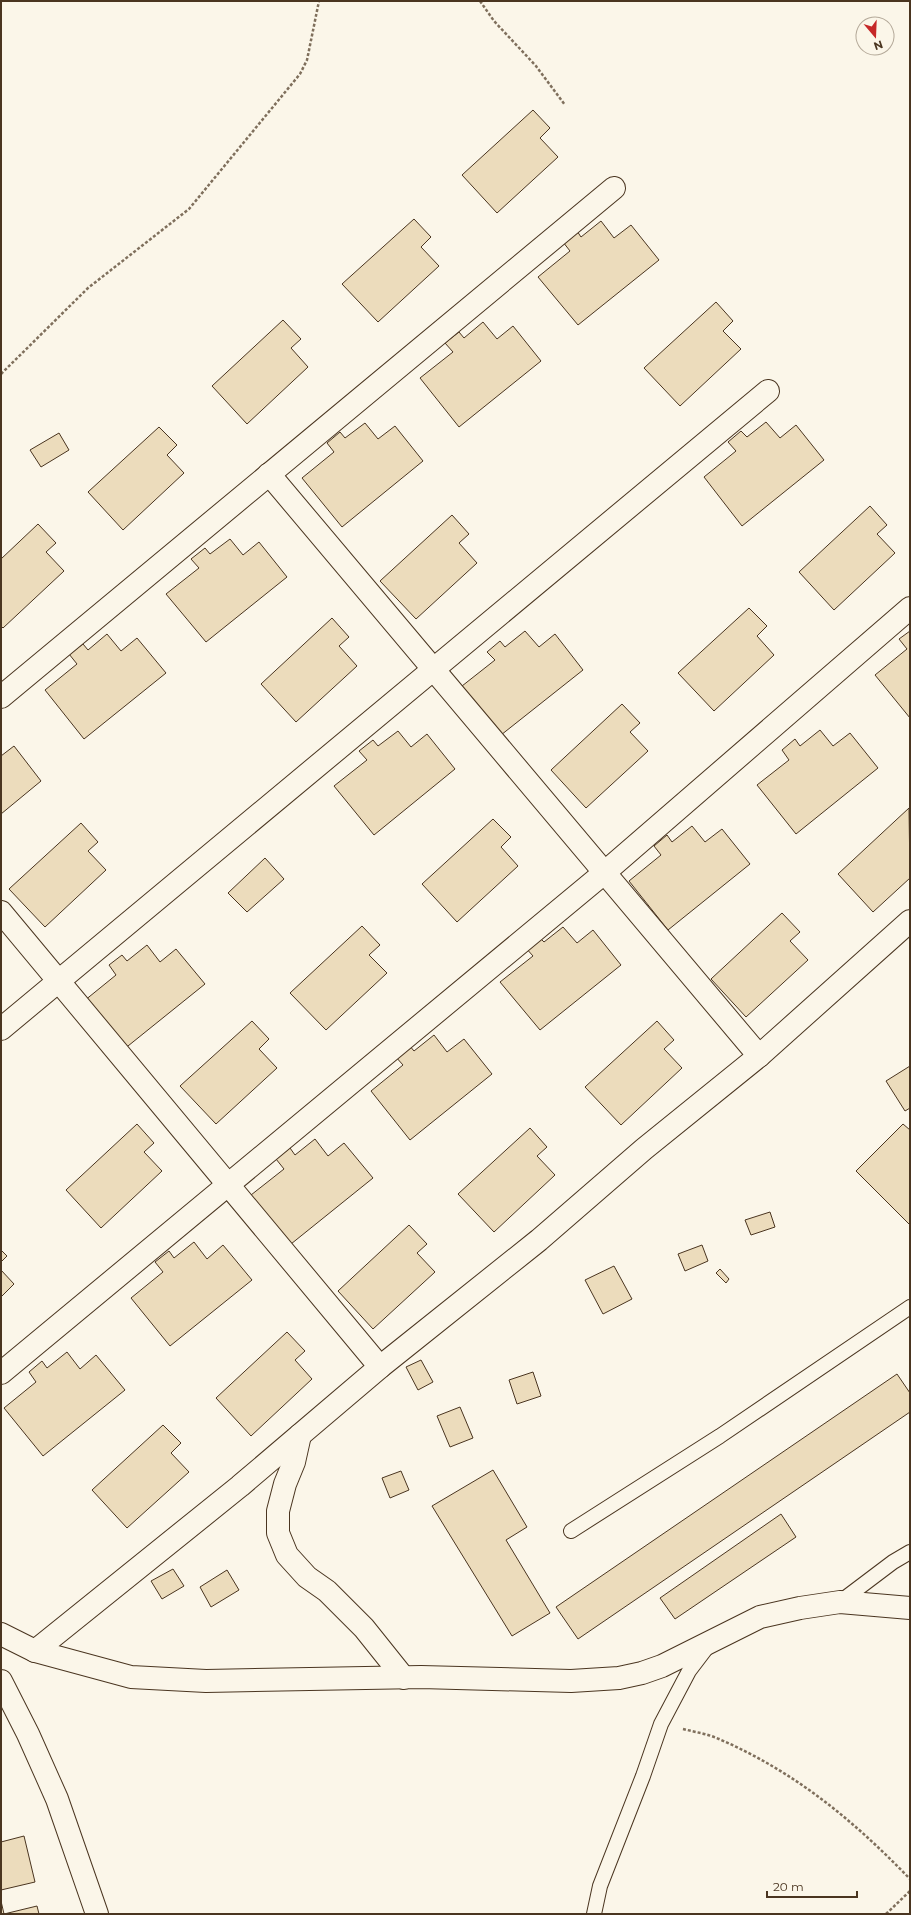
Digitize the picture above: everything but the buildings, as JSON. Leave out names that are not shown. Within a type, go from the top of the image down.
[{"type":"street","points":[[1,697],[614,188]]},
{"type":"street","points":[[1,1029],[768,391]]},
{"type":"street","points":[[269,474],[758,1056]]},
{"type":"street","points":[[1,1373],[604,873],[910,608]]},
{"type":"street","points":[[1,912],[380,1367]]},
{"type":"street","points":[[35,1651],[240,1486],[380,1367],[539,1240],[644,1149],[758,1056],[910,921]]},
{"type":"street","points":[[300,1435],[294,1462],[285,1484],[278,1511],[278,1533],[287,1555],[307,1577],[327,1591],[364,1628],[404,1678]]},
{"type":"street","points":[[1,1634],[35,1651],[131,1677],[206,1681],[404,1678],[571,1681],[619,1678],[662,1666],[712,1639],[760,1617],[800,1608],[840,1602],[910,1608]]},
{"type":"street","points":[[1,1681],[28,1734],[57,1799],[97,1914]]},
{"type":"lane","points":[[571,1531],[720,1436],[910,1307]]},
{"type":"lane","points":[[840,1602],[893,1562],[910,1552]]},
{"type":"lane","points":[[594,1914],[600,1886],[643,1776],[661,1724],[689,1671],[712,1639]]},
{"type":"path","points":[[1,374],[88,288],[184,213],[205,191],[300,74],[307,60],[319,1]]},
{"type":"path","points":[[480,1],[494,21],[536,66],[565,106]]},
{"type":"path","points":[[661,1724],[718,1738],[800,1783],[874,1841],[910,1879]]},
{"type":"path","points":[[886,1914],[910,1891]]}]
